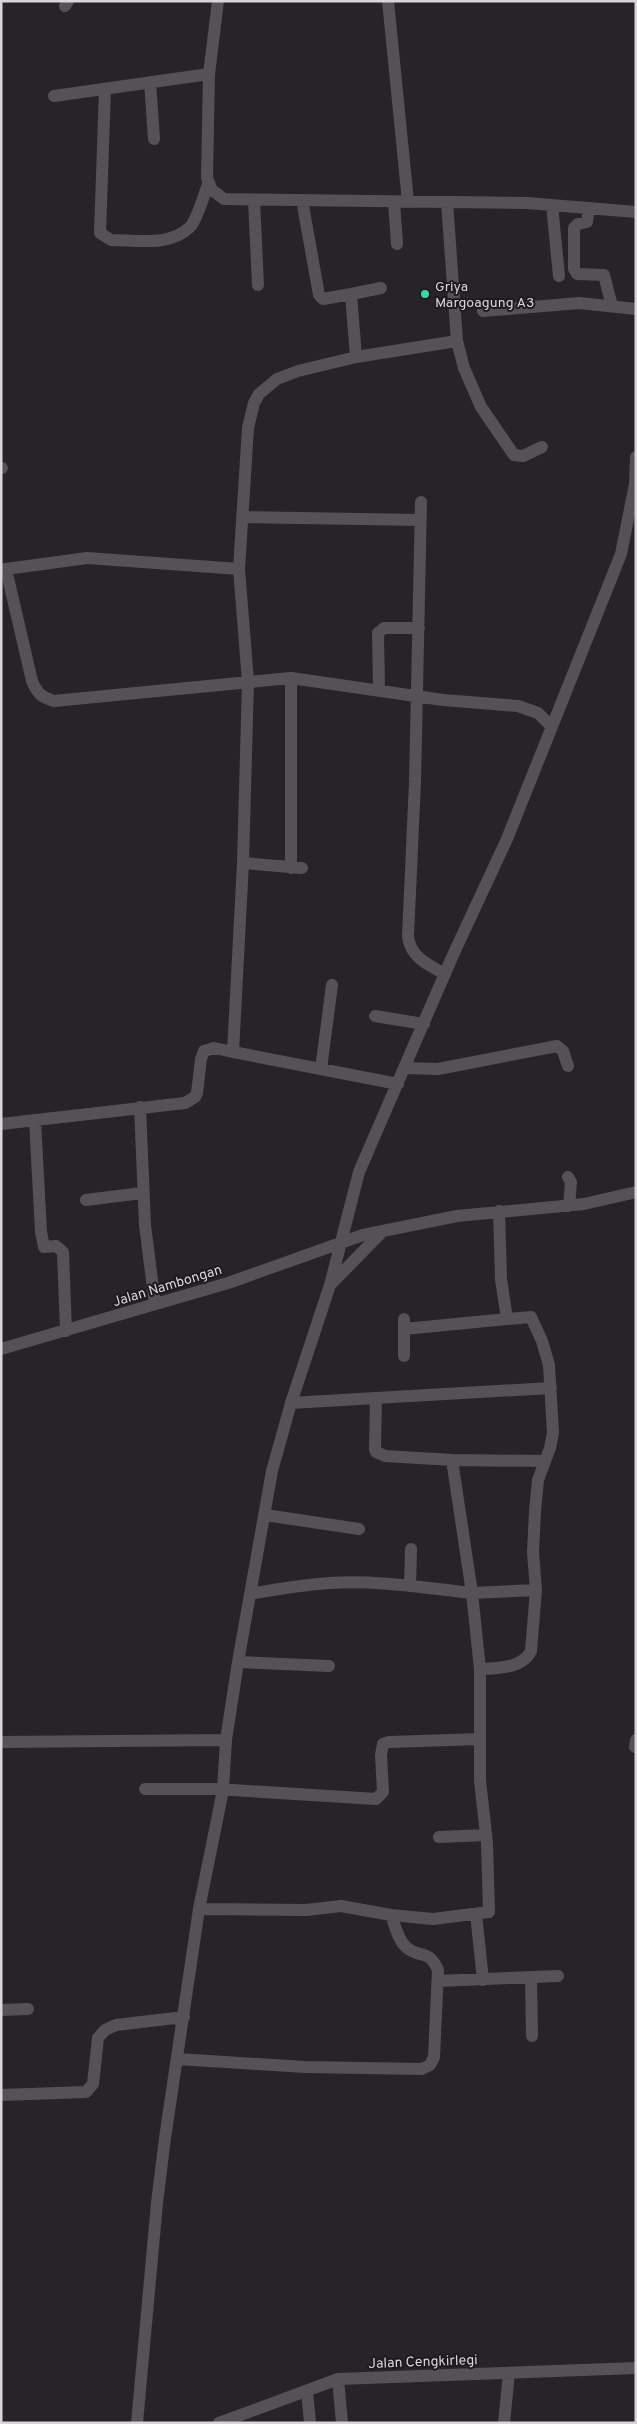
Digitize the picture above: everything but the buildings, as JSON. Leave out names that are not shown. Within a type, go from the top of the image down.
[{"type":"street","points":[[105,89],[100,233],[104,238],[111,240],[162,241],[179,235],[191,226],[208,184],[209,74],[218,1]]},
{"type":"street","points":[[388,1],[408,202]]},
{"type":"street","points":[[54,96],[209,74]]},
{"type":"street","points":[[150,82],[154,139]]},
{"type":"street","points":[[208,184],[215,193],[224,199],[552,205],[636,212]]},
{"type":"street","points":[[254,200],[258,285]]},
{"type":"street","points":[[302,200],[320,295],[324,299],[381,288]]},
{"type":"street","points":[[394,202],[397,244]]},
{"type":"street","points":[[447,202],[458,342],[464,368],[481,407],[508,448],[519,456],[542,447]]},
{"type":"street","points":[[552,205],[559,276]]},
{"type":"street","points":[[589,208],[587,222],[578,224],[574,228],[574,269],[578,274],[604,275],[612,306]]},
{"type":"street","points":[[350,294],[356,357]]},
{"type":"street","points":[[483,311],[563,304],[636,309]]},
{"type":"street","points":[[233,1052],[243,863],[248,681],[239,570],[248,428],[254,403],[259,394],[277,379],[298,371],[356,357],[458,342]]},
{"type":"street","points":[[137,2423],[157,2203],[200,1909],[223,1790],[226,1740],[238,1662],[272,1471],[291,1403],[330,1285],[359,1172],[445,974],[507,839],[550,722],[621,554],[635,484],[636,457]]},
{"type":"street","points":[[422,502],[418,695],[408,936],[410,947],[419,958],[424,963],[445,974]]},
{"type":"street","points":[[242,517],[421,520]]},
{"type":"street","points":[[239,570],[87,558],[4,569],[32,680],[39,694],[54,701],[291,678],[379,689],[443,700],[518,706],[533,710],[550,722]]},
{"type":"street","points":[[379,689],[378,633],[384,628],[419,628]]},
{"type":"street","points":[[243,863],[296,868],[291,678]]},
{"type":"street","points":[[321,1069],[332,985]]},
{"type":"street","points":[[375,1016],[424,1024]]},
{"type":"street","points":[[405,1068],[438,1068],[557,1046],[563,1051],[568,1066]]},
{"type":"street","points":[[1,1124],[190,1100],[197,1093],[201,1059],[204,1051],[214,1048],[398,1084]]},
{"type":"street","points":[[140,1107],[142,1193],[155,1304]]},
{"type":"street","points":[[35,1120],[41,1232],[44,1247],[56,1246],[63,1252],[66,1331]]},
{"type":"street","points":[[568,1177],[571,1182],[569,1206]]},
{"type":"street","name":"Jalan Nambongan","points":[[1,1349],[228,1283],[340,1242],[457,1216],[569,1206],[610,1200],[636,1192]]},
{"type":"street","points":[[86,1200],[142,1193]]},
{"type":"street","points":[[499,1211],[501,1279],[506,1319]]},
{"type":"street","points":[[330,1285],[382,1232]]},
{"type":"street","points":[[404,1356],[404,1324],[531,1318],[542,1341],[549,1365],[552,1440],[538,1480],[535,1511],[533,1552],[536,1590],[533,1645],[528,1656],[520,1663],[506,1667],[480,1669]]},
{"type":"street","points":[[291,1403],[551,1388]]},
{"type":"street","points":[[376,1398],[374,1449],[385,1456],[452,1460],[544,1461]]},
{"type":"street","points":[[200,1909],[306,1910],[342,1906],[391,1915],[433,1919],[489,1912],[486,1835],[480,1781],[480,1669],[472,1593],[452,1460]]},
{"type":"street","points":[[265,1515],[359,1529]]},
{"type":"street","points":[[410,1586],[411,1549]]},
{"type":"street","points":[[250,1594],[285,1587],[332,1583],[410,1586],[472,1593],[536,1590]]},
{"type":"street","points":[[238,1662],[329,1666]]},
{"type":"street","points":[[145,1789],[223,1790],[376,1799],[383,1792],[381,1755],[383,1744],[389,1742],[480,1739]]},
{"type":"street","points":[[1,1742],[226,1740]]},
{"type":"street","points":[[439,1837],[486,1835]]},
{"type":"street","points":[[476,1914],[483,1980]]},
{"type":"street","points":[[178,2059],[305,2067],[422,2069],[430,2065],[434,2057],[438,1970],[428,1954],[409,1950],[391,1915]]},
{"type":"street","points":[[438,1982],[558,1976]]},
{"type":"street","points":[[531,1978],[532,2036]]},
{"type":"street","points":[[1,2010],[28,2009]]},
{"type":"street","points":[[1,2095],[86,2092],[93,2084],[98,2038],[105,2030],[116,2025],[184,2017]]},
{"type":"street","name":"Jalan Cengkirlegi","points":[[219,2423],[338,2379],[636,2368]]},
{"type":"street","points":[[504,2423],[509,2373]]},
{"type":"street","points":[[338,2379],[342,2423]]},
{"type":"street","points":[[307,2390],[310,2423]]},
{"type":"place","name":"Griya Margoagung A3","points":[[425,294]]}]
